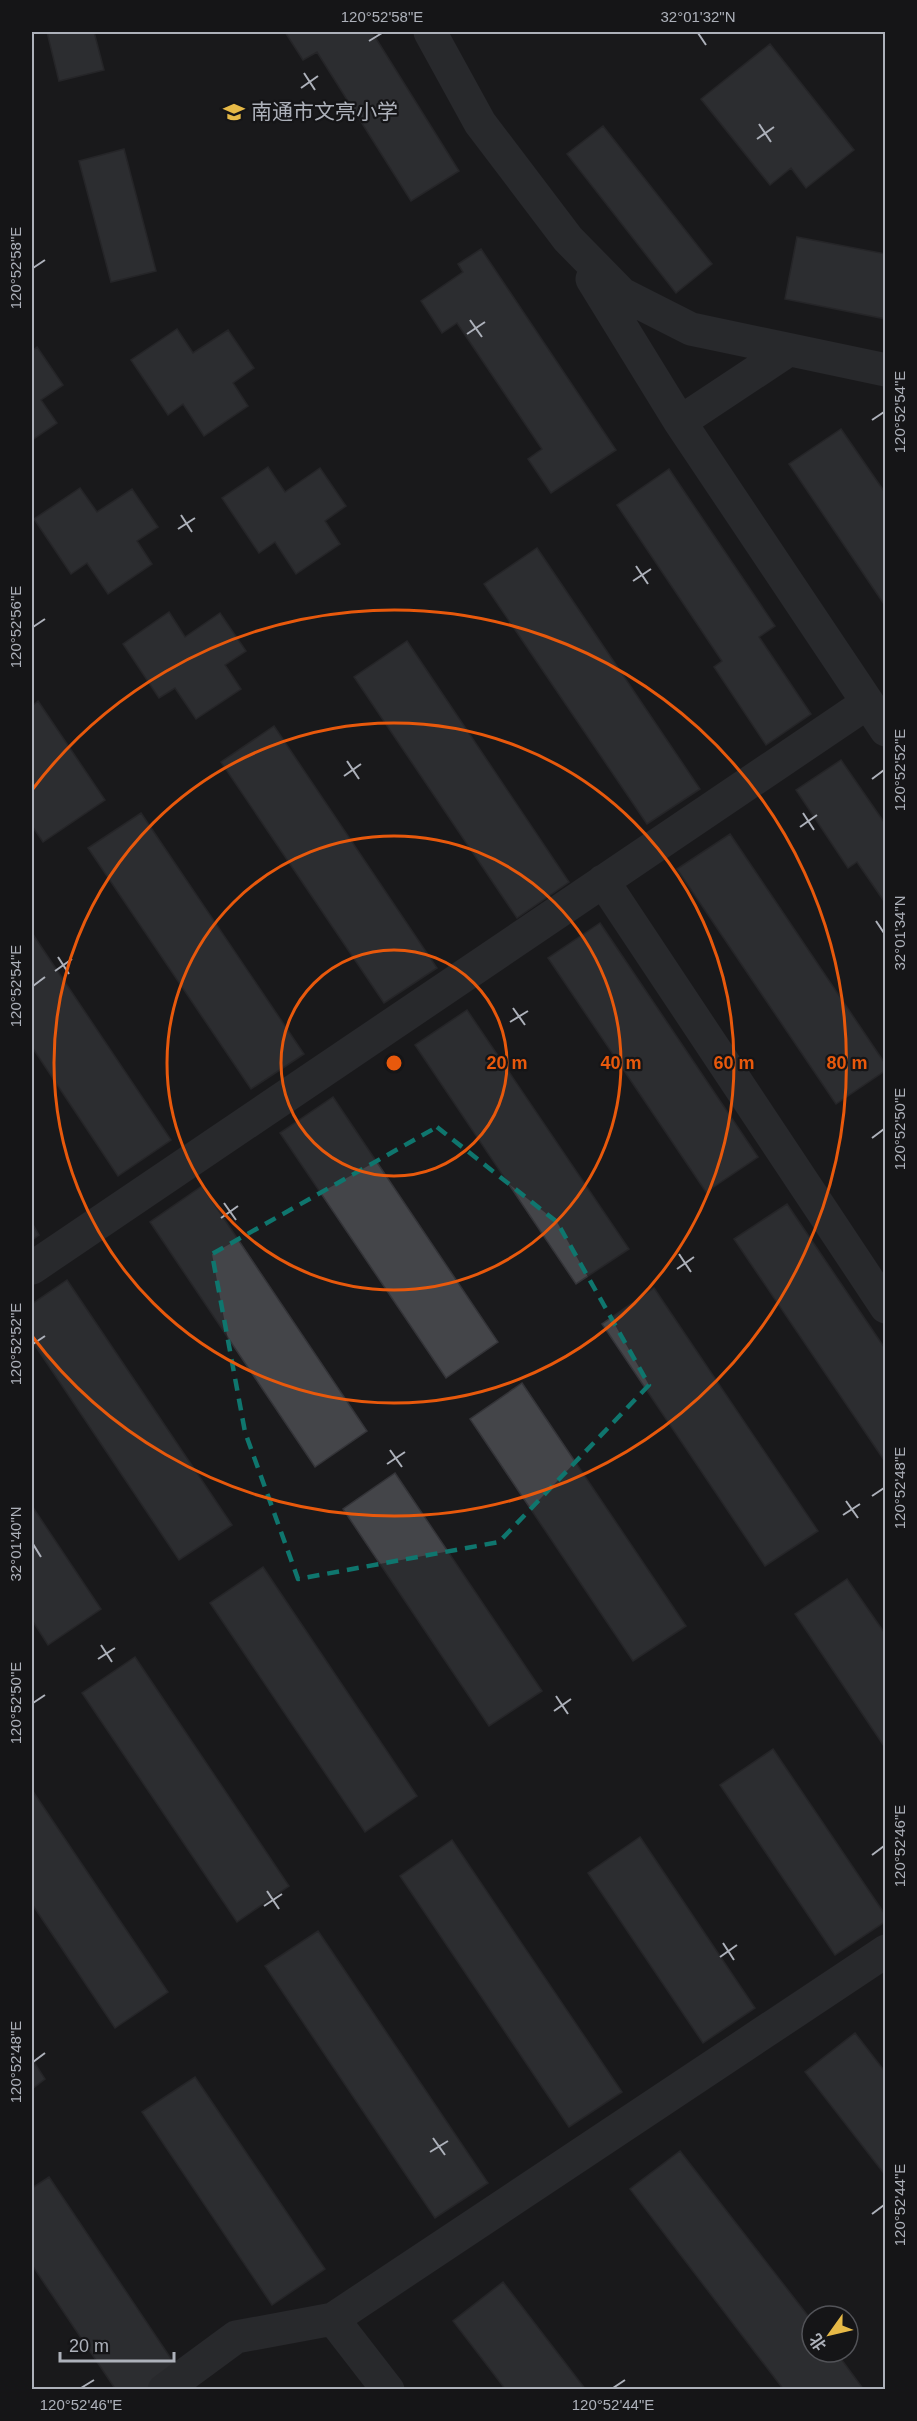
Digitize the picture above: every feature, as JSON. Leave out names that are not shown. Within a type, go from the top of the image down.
[{"type":"street","points":[[430,32],[480,123],[568,239],[680,422],[885,730]]},
{"type":"street","points":[[568,239],[622,294],[691,329],[885,370]]},
{"type":"street","points":[[680,422],[788,351]]},
{"type":"street","points":[[32,1268],[867,703]]},
{"type":"street","points":[[603,881],[885,1307]]},
{"type":"street","points":[[164,2390],[236,2337],[333,2319],[885,1951]]},
{"type":"street","points":[[333,2319],[388,2390]]},
{"type":"highlighted area","points":[[437,1127],[557,1222],[649,1385],[499,1542],[298,1579],[245,1432],[212,1254]]},
{"type":"building","points":[[47,32],[94,32],[104,70],[59,81]]},
{"type":"building","points":[[285,32],[372,32],[459,171],[411,201],[317,52],[303,60]]},
{"type":"building","points":[[770,44],[854,150],[806,188],[791,168],[770,185],[701,99]]},
{"type":"building","points":[[603,126],[712,264],[676,293],[567,154]]},
{"type":"building","points":[[124,149],[156,271],[111,282],[79,161]]},
{"type":"building","points":[[797,237],[886,254],[886,319],[785,299]]},
{"type":"building","points":[[481,249],[616,450],[551,493],[528,459],[542,449],[457,323],[442,333],[421,301],[463,272],[458,264]]},
{"type":"building","points":[[177,329],[193,353],[228,330],[254,368],[233,383],[248,406],[204,436],[183,404],[168,415],[131,360]]},
{"type":"building","points":[[37,347],[63,385],[41,400],[57,423],[32,440],[32,351]]},
{"type":"building","points":[[841,429],[886,494],[886,607],[789,464]]},
{"type":"building","points":[[268,467],[285,492],[320,468],[346,506],[325,521],[340,544],[296,574],[275,542],[259,553],[222,498]]},
{"type":"building","points":[[669,469],[775,626],[759,637],[811,714],[766,745],[714,667],[722,661],[617,505]]},
{"type":"building","points":[[80,488],[97,512],[132,489],[158,527],[137,541],[152,564],[108,594],[87,563],[71,574],[34,519]]},
{"type":"building","points":[[537,548],[700,789],[647,824],[484,584]]},
{"type":"building","points":[[169,612],[185,637],[220,613],[246,651],[225,665],[241,689],[196,719],[175,688],[159,698],[123,644]]},
{"type":"building","points":[[407,641],[569,882],[517,918],[354,677]]},
{"type":"building","points":[[38,701],[105,800],[43,842],[32,826],[32,706]]},
{"type":"building","points":[[274,726],[437,968],[384,1003],[221,762]]},
{"type":"building","points":[[841,760],[886,825],[886,904],[857,862],[848,868],[796,790]]},
{"type":"building","points":[[141,813],[304,1054],[251,1089],[88,848]]},
{"type":"building","points":[[730,834],[886,1065],[886,1070],[836,1104],[677,869]]},
{"type":"building","points":[[600,923],[758,1157],[706,1192],[548,958]]},
{"type":"building","points":[[32,933],[171,1140],[118,1176],[32,1047]]},
{"type":"building","points":[[467,1010],[629,1249],[576,1284],[415,1045]]},
{"type":"building","points":[[333,1097],[498,1342],[446,1378],[280,1133]]},
{"type":"building","points":[[202,1186],[367,1431],[315,1467],[150,1222]]},
{"type":"building","points":[[787,1204],[886,1350],[886,1463],[734,1239]]},
{"type":"building","points":[[32,1223],[39,1235],[32,1240]]},
{"type":"building","points":[[67,1280],[232,1525],[179,1560],[32,1341],[32,1304]]},
{"type":"building","points":[[654,1288],[818,1531],[765,1566],[602,1324]]},
{"type":"building","points":[[522,1383],[686,1626],[633,1661],[470,1419]]},
{"type":"building","points":[[395,1473],[542,1691],[489,1726],[343,1509]]},
{"type":"building","points":[[32,1506],[101,1609],[48,1645],[32,1620]]},
{"type":"building","points":[[263,1567],[417,1796],[365,1832],[210,1603]]},
{"type":"building","points":[[847,1579],[886,1635],[886,1749],[795,1614]]},
{"type":"building","points":[[135,1657],[289,1886],[237,1922],[82,1693]]},
{"type":"building","points":[[773,1749],[886,1916],[886,1921],[835,1955],[720,1785]]},
{"type":"building","points":[[32,1790],[168,1992],[115,2028],[32,1904]]},
{"type":"building","points":[[640,1837],[755,2008],[703,2043],[588,1873]]},
{"type":"building","points":[[452,1840],[622,2092],[569,2127],[400,1876]]},
{"type":"building","points":[[318,1931],[488,2183],[435,2218],[265,1966]]},
{"type":"building","points":[[855,2033],[886,2073],[886,2176],[805,2072]]},
{"type":"building","points":[[32,2059],[45,2079],[32,2089]]},
{"type":"building","points":[[195,2077],[325,2269],[272,2305],[142,2112]]},
{"type":"building","points":[[680,2151],[800,2306],[800,2364],[845,2364],[864,2390],[784,2390],[630,2189]]},
{"type":"building","points":[[49,2177],[178,2369],[148,2390],[116,2390],[32,2265],[32,2188]]},
{"type":"building","points":[[503,2282],[586,2390],[506,2390],[453,2321]]},
{"type":"place","name":"南通市文亮小学","points":[[234,112]]}]
